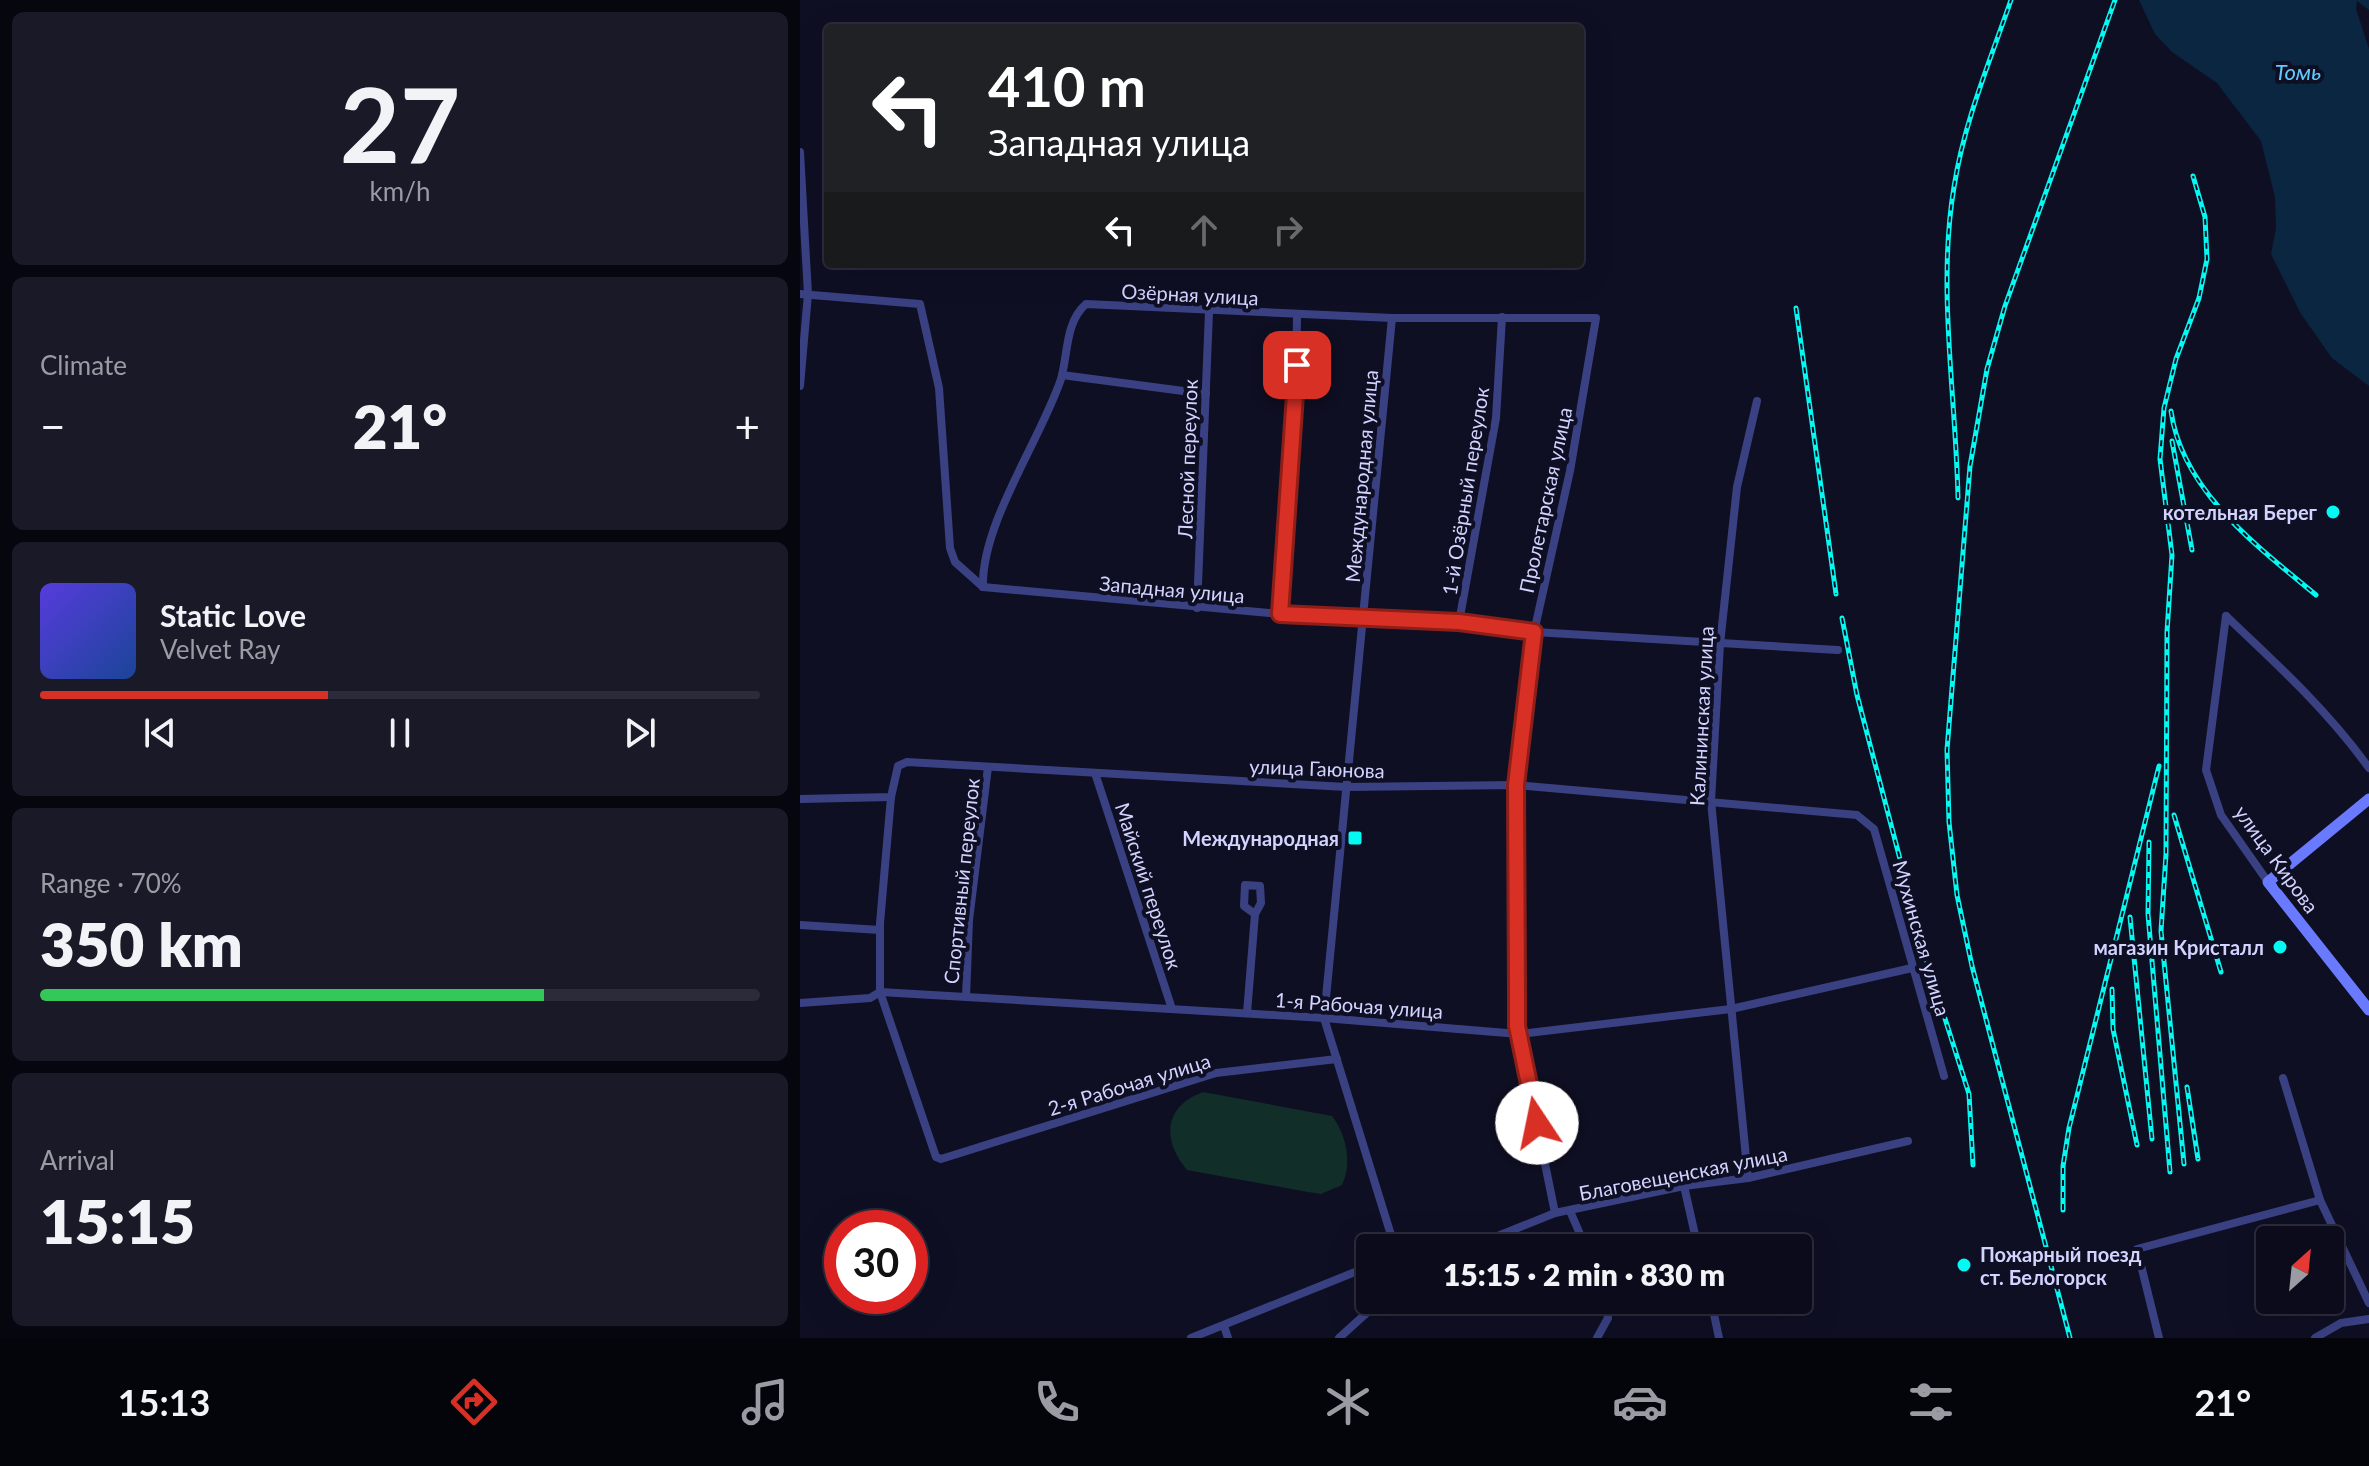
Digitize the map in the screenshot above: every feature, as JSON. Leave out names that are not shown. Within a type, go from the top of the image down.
[{"type":"main road","points":[[2268,882],[2369,799]]},
{"type":"main road","name":"улица Кирова","points":[[2268,882],[2369,1010]]},
{"type":"street","points":[[800,152],[804,294],[800,386]]},
{"type":"street","points":[[804,294],[920,304],[939,388],[950,548],[955,562],[983,587]]},
{"type":"street","name":"Озёрная улица","points":[[983,587],[982,571],[997,525],[1062,375],[1077,312],[1086,304],[1392,318],[1596,318]]},
{"type":"street","name":"Лесной переулок","points":[[1197,608],[1209,312]]},
{"type":"street","points":[[1280,614],[1296,389],[1297,315]]},
{"type":"street","name":"1-й Озёрный переулок","points":[[1459,622],[1496,418],[1502,317]]},
{"type":"street","name":"Международная улица","points":[[1391,1234],[1324,1018],[1392,318]]},
{"type":"street","name":"Пролетарская улица","points":[[1555,1213],[1519,1034],[1516,785],[1534,632],[1570,471],[1596,318]]},
{"type":"street","points":[[1062,375],[1206,394]]},
{"type":"street","name":"Калининская улица","points":[[1748,1178],[1711,801],[1720,644],[1737,487],[1757,401]]},
{"type":"street","name":"Западная улица","points":[[983,587],[1197,608],[1459,622],[1534,632],[1838,650]]},
{"type":"street","name":"улица Кирова","points":[[2268,882],[2221,815],[2206,770],[2226,616],[2322,709],[2369,768]]},
{"type":"street","name":"улица Гаюнова","points":[[891,797],[898,766],[907,762],[1346,787],[1516,785],[1857,815]]},
{"type":"street","name":"Спортивный переулок","points":[[966,997],[969,920],[988,767]]},
{"type":"street","name":"Майский переулок","points":[[1095,773],[1172,1009]]},
{"type":"street","points":[[800,799],[891,797],[880,930],[880,992]]},
{"type":"street","name":"Мухинская улица","points":[[1857,815],[1874,829],[1891,899],[1907,937],[1912,968],[1944,1076]]},
{"type":"street","points":[[1247,1013],[1255,914]]},
{"type":"street","points":[[800,925],[880,930]]},
{"type":"street","name":"1-я Рабочая улица","points":[[800,1003],[870,998],[880,992],[1324,1018],[1519,1034],[1731,1009],[1912,968]]},
{"type":"street","name":"2-я Рабочая улица","points":[[880,992],[936,1157],[941,1159],[1216,1073],[1337,1059]]},
{"type":"street","points":[[2283,1078],[2320,1200],[2369,1303]]},
{"type":"street","name":"Благовещенская улица","points":[[1503,1234],[1555,1213],[1684,1186],[1748,1178],[1908,1141]]},
{"type":"street","points":[[1684,1186],[1695,1234]]},
{"type":"street","points":[[2159,1338],[2137,1249],[2320,1200]]},
{"type":"street","points":[[1570,1211],[1580,1234]]},
{"type":"street","points":[[1191,1338],[1356,1272]]},
{"type":"street","points":[[1339,1338],[1366,1314]]},
{"type":"street","points":[[1597,1338],[1607,1314]]},
{"type":"street","points":[[1714,1314],[1719,1338]]},
{"type":"street","points":[[2315,1338],[2341,1323],[2369,1319]]},
{"type":"street","points":[[1224,1326],[1228,1338]]},
{"type":"green space","points":[[1203,1092],[1332,1116],[1346,1150],[1347,1168],[1342,1185],[1321,1194],[1187,1170],[1173,1147],[1171,1125],[1180,1106]]},
{"type":"water","name":"Томь","points":[[2139,0],[2369,0],[2369,10],[2357,1],[2356,9],[2369,49],[2369,386],[2332,358],[2301,314],[2271,254],[2276,228],[2275,197],[2261,141],[2217,83],[2172,52],[2155,34]]},
{"type":"railway","points":[[1958,498],[1947,303],[1949,225],[1964,139],[2011,0]]},
{"type":"railway","points":[[2070,1338],[1972,966],[1957,895],[1949,822],[1947,750],[1970,466],[1987,369],[2005,306],[2115,0]]},
{"type":"railway","points":[[2184,1164],[2161,931],[2166,854],[2167,632],[2172,555],[2160,459],[2164,408],[2176,359],[2199,298],[2207,259],[2205,217],[2193,176]]},
{"type":"railway","points":[[1796,308],[1836,594]]},
{"type":"railway","points":[[2171,411],[2178,440],[2190,467],[2206,491],[2247,536],[2316,595]]},
{"type":"railway","points":[[2172,441],[2192,550]]},
{"type":"railway","points":[[1842,618],[1857,695],[1927,962],[1969,1094],[1973,1165]]},
{"type":"railway","points":[[2063,1210],[2063,1166],[2069,1128],[2159,766]]},
{"type":"railway","points":[[2174,815],[2221,972]]},
{"type":"railway","points":[[2149,842],[2148,914],[2170,1172]]},
{"type":"railway","points":[[2130,917],[2152,1139]]},
{"type":"railway","points":[[2112,989],[2113,1029],[2137,1145]]},
{"type":"railway","points":[[2187,1087],[2198,1159]]},
{"type":"place","name":"котельная Берег","points":[[2333,512]]},
{"type":"place","name":"Международная","points":[[1355,838]]},
{"type":"place","name":"магазин Кристалл","points":[[2280,947]]},
{"type":"place","name":"Пожарный поезд ст. Белогорск","points":[[1964,1265]]},
{"type":"route","points":[[1297,365],[1280,614],[1459,622],[1534,632],[1516,785],[1517,1026],[1537,1123]]}]
